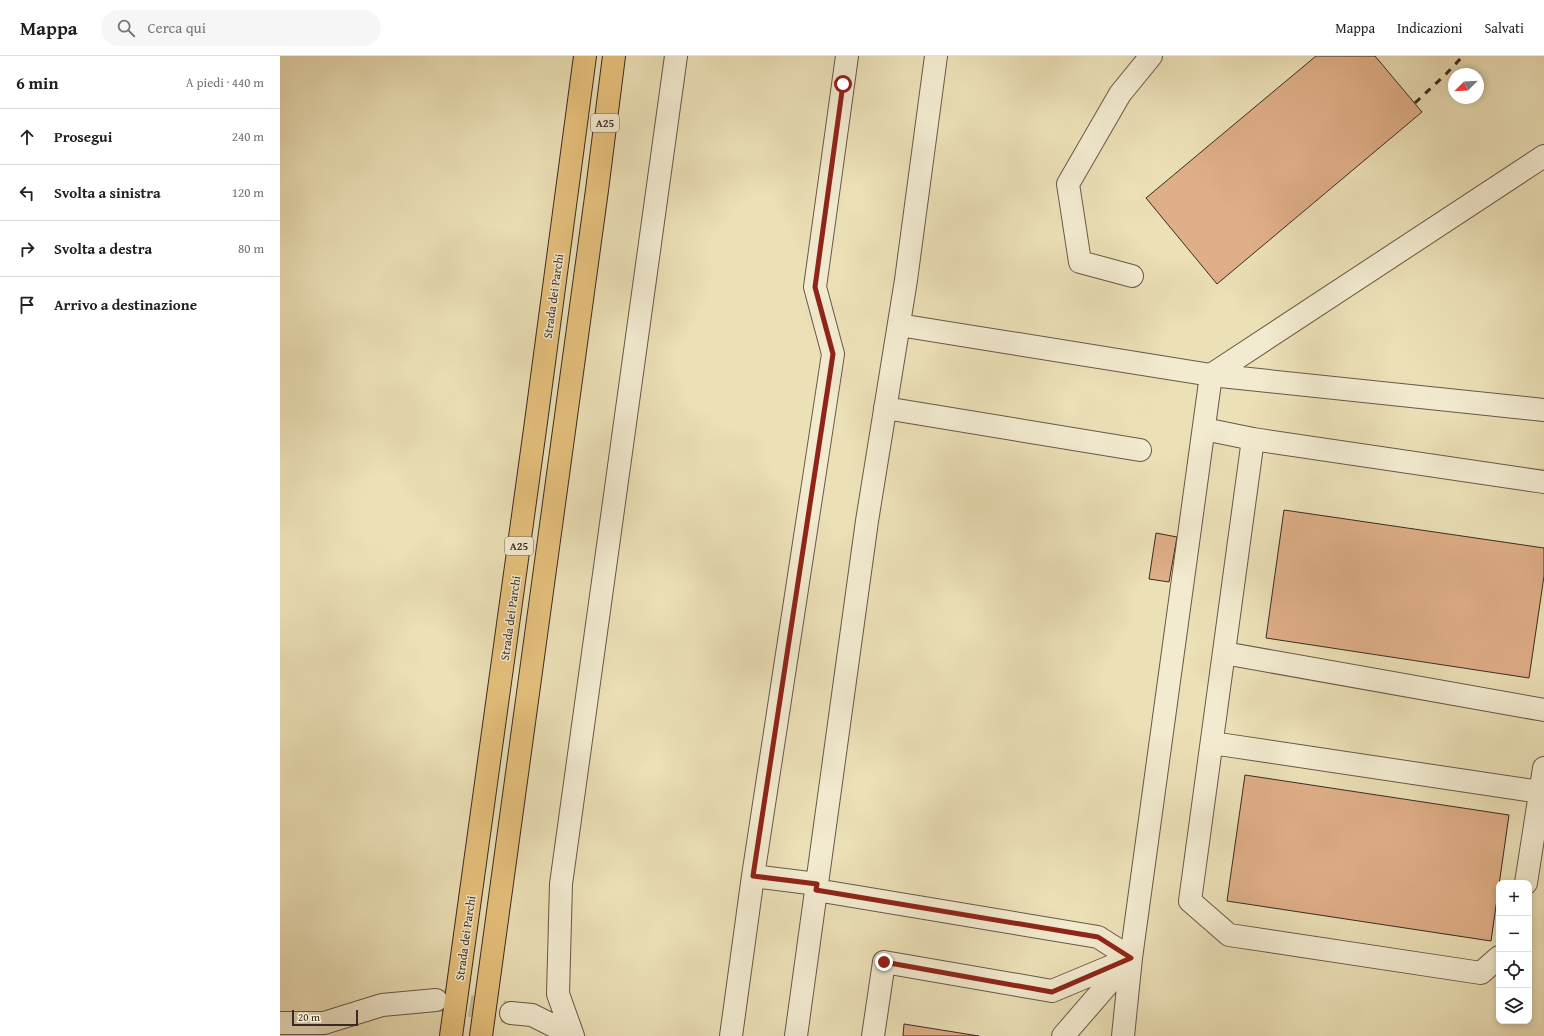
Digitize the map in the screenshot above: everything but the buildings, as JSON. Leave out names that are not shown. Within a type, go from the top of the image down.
[{"type":"highway","name":"Strada dei Parchi","points":[[451,1036],[534,438],[585,56]]},
{"type":"highway","name":"A25","points":[[481,1036],[595,206],[614,56]]},
{"type":"lane","points":[[572,1036],[558,994],[560,884],[676,56]]},
{"type":"lane","points":[[731,1036],[753,876],[833,354],[815,287],[847,56]]},
{"type":"lane","points":[[796,1036],[866,521],[899,326],[936,56]]},
{"type":"lane","points":[[1132,276],[1080,262],[1068,184],[1120,94],[1151,56]]},
{"type":"lane","points":[[1123,1036],[1131,958],[1211,375],[1544,156]]},
{"type":"lane","points":[[899,326],[1211,375],[1544,410]]},
{"type":"lane","points":[[885,408],[1140,450]]},
{"type":"lane","points":[[1204,428],[1253,439],[1544,482]]},
{"type":"lane","points":[[1253,439],[1190,901],[1229,934],[1481,973],[1496,960]]},
{"type":"lane","points":[[1224,653],[1544,710]]},
{"type":"lane","points":[[1212,743],[1540,792]]},
{"type":"lane","points":[[1526,880],[1544,768]]},
{"type":"lane","points":[[753,876],[1098,937],[1131,958]]},
{"type":"lane","points":[[873,1036],[884,962],[1052,992],[1131,958]]},
{"type":"lane","points":[[1063,1036],[1131,958]]},
{"type":"lane","points":[[280,1023],[324,1023],[382,1005],[436,1000]]},
{"type":"lane","points":[[510,1013],[532,1015],[572,1036]]},
{"type":"tunnel","points":[[437,1000],[511,1013]]},
{"type":"railway","points":[[1415,103],[1463,56]]},
{"type":"route","points":[[843,84],[815,287],[833,354],[753,876],[817,884],[816,890],[1098,937],[1131,958],[1052,992],[884,962]]}]
